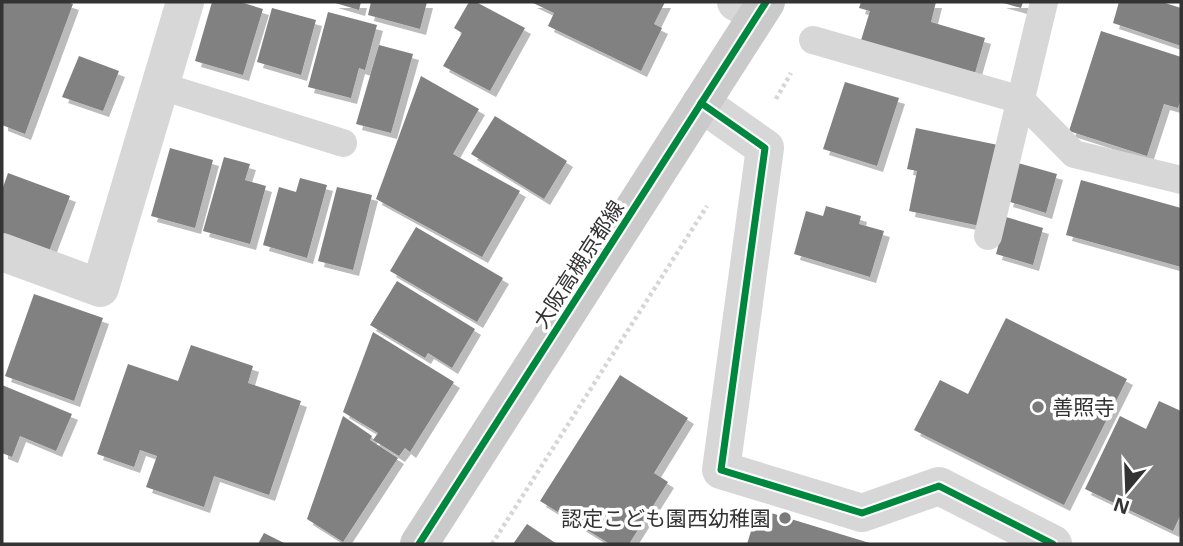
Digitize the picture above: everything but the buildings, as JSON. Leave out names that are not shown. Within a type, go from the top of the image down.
[{"type":"main road","name":"大阪高槻京都線","points":[[419,544],[701,103],[753,6]]},
{"type":"street","points":[[2,252],[100,288],[186,2]]},
{"type":"street","points":[[701,103],[765,148],[721,470],[862,513],[939,486],[1053,544]]},
{"type":"lane","points":[[988,236],[1044,2]]},
{"type":"lane","points":[[813,40],[1021,100],[1074,154],[1181,180]]},
{"type":"lane","points":[[161,86],[343,143]]},
{"type":"path","points":[[492,544],[813,40]]},
{"type":"cycle path","points":[[419,544],[766,2]]},
{"type":"cycle path","points":[[701,103],[765,148],[721,470],[862,513],[939,486],[1053,544]]},
{"type":"place","name":"善照寺","points":[[1038,407]]},
{"type":"place","name":"認定こども園西幼稚園","points":[[785,518]]}]
